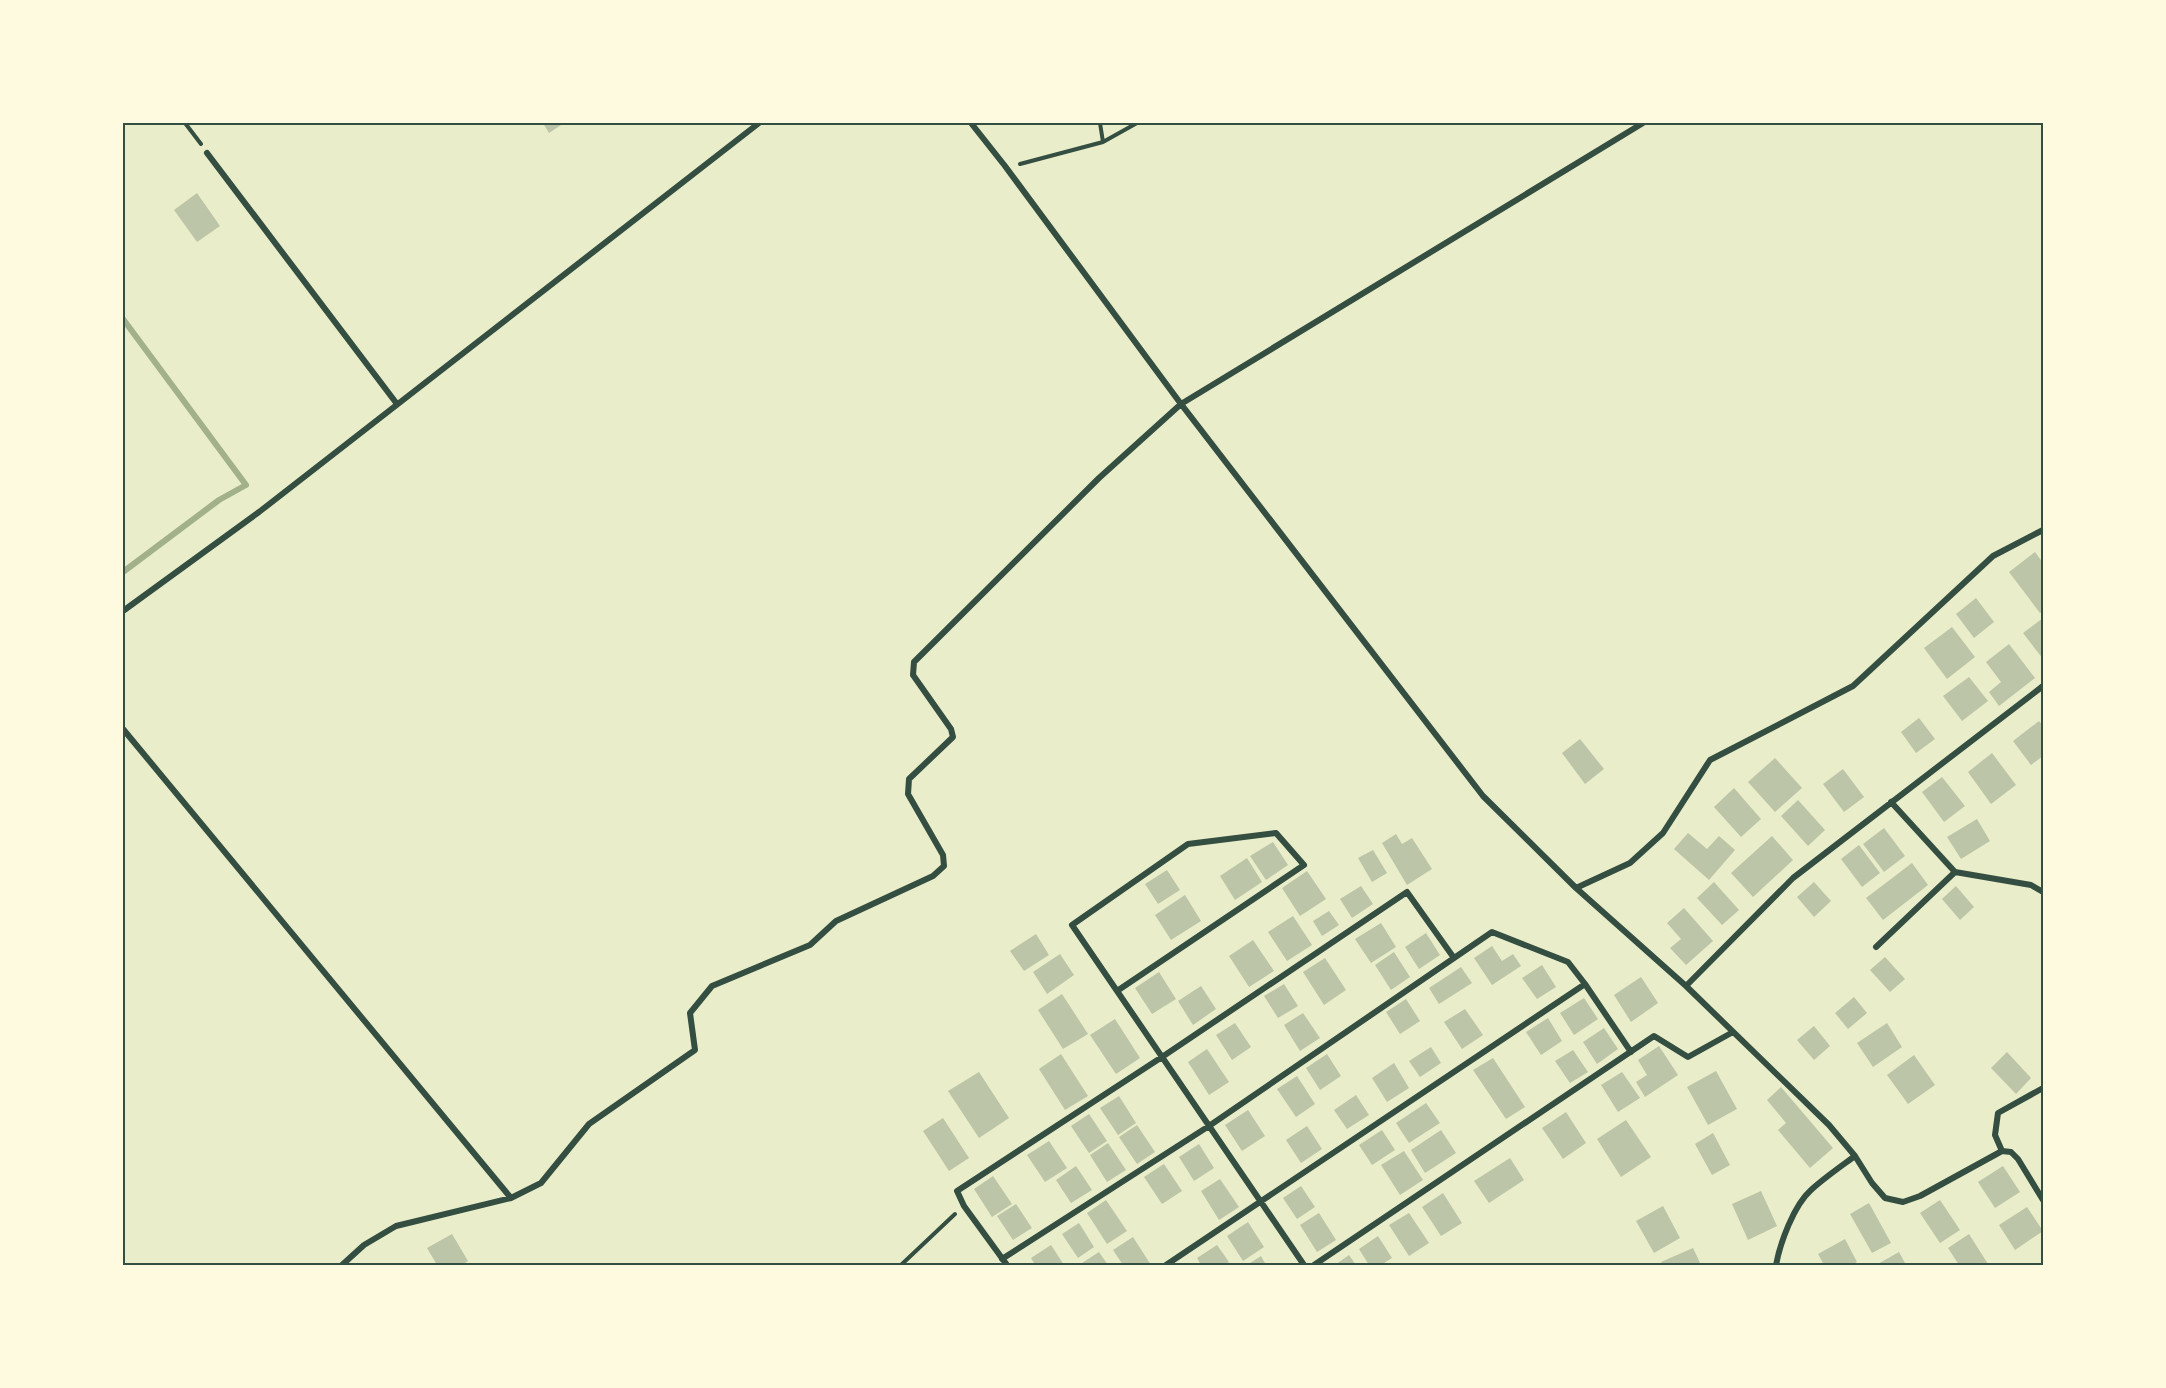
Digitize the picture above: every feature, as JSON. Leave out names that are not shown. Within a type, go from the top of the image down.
[{"type":"street","points":[[123,611],[259,512],[759,123]]},
{"type":"street","points":[[971,123],[1181,404],[1483,796],[1576,888],[1686,986],[1829,1125],[1855,1156],[1872,1183],[1886,1198],[1903,1202],[1920,1196],[2002,1151],[2011,1152],[2018,1159],[2043,1200]]},
{"type":"street","points":[[342,1265],[364,1245],[396,1226],[511,1198],[541,1183],[589,1124],[695,1050],[690,1013],[712,986],[810,945],[836,921],[933,876],[944,866],[943,855],[908,794],[909,779],[953,737],[951,729],[913,675],[914,662],[1099,478],[1181,404],[1643,123]]},
{"type":"street","points":[[207,153],[397,404]]},
{"type":"street","points":[[1576,888],[1630,863],[1663,833],[1710,760],[1853,686],[1993,556],[2043,530]]},
{"type":"street","points":[[1686,986],[1793,878],[2043,686]]},
{"type":"street","points":[[123,729],[511,1198]]},
{"type":"street","points":[[1891,802],[1955,872],[2031,885],[2043,892]]},
{"type":"street","points":[[1117,991],[1304,865],[1276,833],[1188,844],[1072,925],[1209,1126],[1304,1265]]},
{"type":"street","points":[[1876,947],[1955,872]]},
{"type":"street","points":[[1454,958],[1407,891],[1162,1057],[957,1191],[964,1206],[1004,1262],[1209,1126],[1492,932],[1568,962],[1631,1052]]},
{"type":"street","points":[[1167,1265],[1585,984]]},
{"type":"street","points":[[1314,1265],[1654,1036],[1688,1057],[1733,1032]]},
{"type":"street","points":[[2002,1151],[1995,1135],[1998,1113],[2043,1088]]},
{"type":"street","points":[[1776,1265],[1779,1249],[1797,1209],[1809,1192],[1855,1156]]},
{"type":"path","points":[[185,123],[207,153]]},
{"type":"path","points":[[1100,123],[1103,142]]},
{"type":"path","points":[[1005,166],[1103,142],[1137,123]]},
{"type":"path","points":[[901,1265],[964,1206]]},
{"type":"building","points":[[543,123],[564,123],[549,133]]},
{"type":"building","points":[[197,193],[220,226],[197,242],[174,210]]},
{"type":"building","points":[[2035,552],[2043,563],[2043,611],[2040,613],[2009,572]]},
{"type":"building","points":[[1976,598],[1994,622],[1974,638],[1956,614]]},
{"type":"building","points":[[2043,618],[2043,659],[2023,633]]},
{"type":"building","points":[[1952,627],[1975,657],[1947,679],[1924,648]]},
{"type":"building","points":[[2009,644],[2035,678],[1999,706],[1989,692],[2001,682],[1986,662]]},
{"type":"building","points":[[1969,677],[1988,701],[1962,721],[1943,696]]},
{"type":"building","points":[[1919,718],[1935,739],[1916,753],[1901,732]]},
{"type":"building","points":[[2039,721],[2043,726],[2043,756],[2031,765],[2013,741]]},
{"type":"building","points":[[1580,739],[1604,769],[1585,784],[1562,753]]},
{"type":"building","points":[[1992,753],[2016,785],[1991,804],[1968,772]]},
{"type":"building","points":[[1775,758],[1802,788],[1775,812],[1748,782]]},
{"type":"building","points":[[1843,769],[1864,797],[1844,812],[1823,784]]},
{"type":"building","points":[[1942,777],[1965,806],[1944,822],[1922,792]]},
{"type":"building","points":[[1734,788],[1761,819],[1741,837],[1714,807]]},
{"type":"building","points":[[1798,800],[1825,830],[1808,846],[1781,816]]},
{"type":"building","points":[[1977,819],[1990,841],[1961,859],[1947,837]]},
{"type":"building","points":[[1884,828],[1905,856],[1884,872],[1863,844]]},
{"type":"building","points":[[1688,833],[1707,849],[1719,836],[1735,850],[1709,880],[1674,849]]},
{"type":"building","points":[[1396,834],[1402,844],[1412,838],[1432,869],[1407,885],[1382,843]]},
{"type":"building","points":[[1772,836],[1793,860],[1753,897],[1731,873]]},
{"type":"building","points":[[1273,842],[1288,865],[1266,880],[1250,856]]},
{"type":"building","points":[[1859,845],[1880,873],[1862,887],[1841,859]]},
{"type":"building","points":[[1373,850],[1387,873],[1372,882],[1358,858]]},
{"type":"building","points":[[1247,858],[1262,882],[1235,900],[1220,876]]},
{"type":"building","points":[[1912,863],[1928,885],[1883,920],[1866,898]]},
{"type":"building","points":[[1167,870],[1180,890],[1158,904],[1145,884]]},
{"type":"building","points":[[1307,871],[1326,899],[1300,916],[1282,888]]},
{"type":"building","points":[[1714,882],[1739,910],[1722,925],[1697,898]]},
{"type":"building","points":[[1814,882],[1831,901],[1814,917],[1797,897]]},
{"type":"building","points":[[1361,886],[1373,904],[1352,918],[1340,899]]},
{"type":"building","points":[[1956,886],[1974,907],[1960,920],[1942,899]]},
{"type":"building","points":[[1185,895],[1201,921],[1171,940],[1155,915]]},
{"type":"building","points":[[1684,908],[1713,941],[1686,965],[1670,948],[1681,939],[1667,923]]},
{"type":"building","points":[[1329,911],[1339,925],[1322,936],[1313,921]]},
{"type":"building","points":[[1293,916],[1312,945],[1287,961],[1268,932]]},
{"type":"building","points":[[1381,923],[1396,947],[1371,963],[1355,939]]},
{"type":"building","points":[[1426,933],[1440,955],[1419,969],[1405,947]]},
{"type":"building","points":[[1036,934],[1049,955],[1024,971],[1010,951]]},
{"type":"building","points":[[1253,940],[1274,971],[1249,987],[1229,956]]},
{"type":"building","points":[[1492,946],[1502,961],[1513,954],[1521,966],[1492,985],[1474,958]]},
{"type":"building","points":[[1394,952],[1410,977],[1391,990],[1375,965]]},
{"type":"building","points":[[1060,954],[1074,975],[1047,994],[1033,972]]},
{"type":"building","points":[[1885,957],[1905,979],[1890,992],[1870,970]]},
{"type":"building","points":[[1325,958],[1346,990],[1324,1005],[1303,972]]},
{"type":"building","points":[[1542,965],[1556,987],[1537,999],[1522,978]]},
{"type":"building","points":[[1461,967],[1472,983],[1439,1004],[1429,988]]},
{"type":"building","points":[[1159,972],[1176,999],[1152,1014],[1135,988]]},
{"type":"building","points":[[1641,977],[1658,1003],[1631,1022],[1614,995]]},
{"type":"building","points":[[1284,984],[1298,1006],[1278,1018],[1264,996]]},
{"type":"building","points":[[1201,986],[1216,1009],[1193,1025],[1178,1001]]},
{"type":"building","points":[[1062,994],[1088,1034],[1063,1049],[1038,1010]]},
{"type":"building","points":[[1854,997],[1867,1013],[1848,1029],[1835,1013]]},
{"type":"building","points":[[1584,998],[1598,1019],[1574,1035],[1560,1013]]},
{"type":"building","points":[[1406,999],[1420,1021],[1400,1034],[1386,1012]]},
{"type":"building","points":[[1465,1009],[1483,1035],[1462,1049],[1444,1022]]},
{"type":"building","points":[[1303,1013],[1320,1038],[1300,1051],[1284,1025]]},
{"type":"building","points":[[1548,1018],[1562,1041],[1541,1055],[1526,1032]]},
{"type":"building","points":[[1115,1019],[1140,1058],[1116,1074],[1090,1035]]},
{"type":"building","points":[[1235,1023],[1251,1047],[1232,1060],[1216,1035]]},
{"type":"building","points":[[1887,1023],[1902,1047],[1873,1067],[1857,1043]]},
{"type":"building","points":[[1814,1026],[1830,1046],[1814,1060],[1797,1040]]},
{"type":"building","points":[[1604,1028],[1618,1049],[1597,1064],[1583,1042]]},
{"type":"building","points":[[1659,1046],[1678,1075],[1645,1097],[1636,1082],[1647,1075],[1638,1060]]},
{"type":"building","points":[[1431,1047],[1441,1063],[1420,1077],[1409,1061]]},
{"type":"building","points":[[1207,1049],[1229,1082],[1209,1095],[1188,1062]]},
{"type":"building","points":[[1573,1050],[1588,1072],[1570,1083],[1555,1061]]},
{"type":"building","points":[[2007,1052],[2031,1078],[2016,1094],[1991,1068]]},
{"type":"building","points":[[1061,1054],[1088,1096],[1065,1110],[1039,1069]]},
{"type":"building","points":[[1327,1054],[1341,1076],[1320,1090],[1306,1068]]},
{"type":"building","points":[[1914,1055],[1935,1085],[1908,1104],[1887,1075]]},
{"type":"building","points":[[1493,1058],[1525,1107],[1506,1119],[1473,1070]]},
{"type":"building","points":[[1394,1063],[1409,1088],[1387,1102],[1372,1078]]},
{"type":"building","points":[[1716,1071],[1737,1109],[1708,1125],[1687,1087]]},
{"type":"building","points":[[979,1072],[1009,1118],[979,1138],[948,1091]]},
{"type":"building","points":[[1622,1072],[1640,1098],[1618,1112],[1601,1085]]},
{"type":"building","points":[[1297,1076],[1315,1104],[1296,1117],[1277,1089]]},
{"type":"building","points":[[1781,1087],[1833,1148],[1810,1168],[1778,1130],[1786,1123],[1767,1100]]},
{"type":"building","points":[[1356,1095],[1369,1115],[1347,1129],[1334,1110]]},
{"type":"building","points":[[1119,1096],[1136,1123],[1118,1135],[1100,1108]]},
{"type":"building","points":[[1426,1103],[1440,1123],[1409,1143],[1396,1123]]},
{"type":"building","points":[[1248,1110],[1265,1136],[1242,1151],[1225,1125]]},
{"type":"building","points":[[1566,1112],[1586,1143],[1563,1159],[1542,1128]]},
{"type":"building","points":[[1089,1114],[1107,1141],[1089,1153],[1071,1126]]},
{"type":"building","points":[[943,1118],[969,1158],[949,1171],[923,1131]]},
{"type":"building","points":[[1626,1120],[1651,1157],[1621,1177],[1597,1139]]},
{"type":"building","points":[[1137,1125],[1155,1152],[1137,1164],[1119,1137]]},
{"type":"building","points":[[1307,1126],[1322,1149],[1301,1163],[1286,1140]]},
{"type":"building","points":[[1382,1130],[1395,1150],[1372,1165],[1359,1145]]},
{"type":"building","points":[[1441,1130],[1456,1153],[1425,1173],[1411,1150]]},
{"type":"building","points":[[1713,1133],[1730,1165],[1712,1175],[1695,1144]]},
{"type":"building","points":[[1049,1141],[1067,1168],[1045,1182],[1027,1155]]},
{"type":"building","points":[[1108,1143],[1126,1170],[1107,1182],[1090,1155]]},
{"type":"building","points":[[1199,1144],[1214,1168],[1194,1181],[1179,1157]]},
{"type":"building","points":[[1404,1151],[1423,1180],[1400,1195],[1381,1165]]},
{"type":"building","points":[[1510,1158],[1524,1180],[1489,1203],[1474,1181]]},
{"type":"building","points":[[1164,1164],[1182,1191],[1162,1204],[1144,1177]]},
{"type":"building","points":[[1076,1166],[1092,1190],[1071,1203],[1056,1180]]},
{"type":"building","points":[[2003,1166],[2020,1192],[1995,1208],[1978,1182]]},
{"type":"building","points":[[993,1176],[1012,1204],[992,1217],[974,1189]]},
{"type":"building","points":[[1220,1179],[1239,1207],[1219,1220],[1201,1191]]},
{"type":"building","points":[[1301,1186],[1315,1207],[1297,1219],[1283,1198]]},
{"type":"building","points":[[1761,1191],[1777,1226],[1748,1240],[1732,1204]]},
{"type":"building","points":[[1443,1193],[1462,1223],[1441,1236],[1422,1207]]},
{"type":"building","points":[[1106,1200],[1127,1231],[1107,1244],[1087,1213]]},
{"type":"building","points":[[1940,1200],[1960,1230],[1940,1243],[1920,1213]]},
{"type":"building","points":[[1869,1203],[1891,1243],[1872,1253],[1850,1214]]},
{"type":"building","points":[[1016,1204],[1032,1228],[1013,1240],[997,1216]]},
{"type":"building","points":[[1663,1206],[1680,1238],[1654,1253],[1636,1221]]},
{"type":"building","points":[[2027,1207],[2043,1231],[2015,1250],[1999,1225]]},
{"type":"building","points":[[1319,1213],[1336,1240],[1317,1252],[1300,1225]]},
{"type":"building","points":[[1409,1213],[1429,1243],[1409,1256],[1389,1225]]},
{"type":"building","points":[[1248,1222],[1264,1247],[1243,1261],[1227,1236]]},
{"type":"building","points":[[1079,1223],[1094,1247],[1078,1258],[1062,1234]]},
{"type":"building","points":[[452,1234],[468,1261],[462,1265],[437,1265],[427,1248]]},
{"type":"building","points":[[1969,1234],[1988,1264],[1959,1265],[1948,1248]]},
{"type":"building","points":[[1378,1236],[1392,1258],[1381,1265],[1369,1265],[1359,1249]]},
{"type":"building","points":[[1133,1237],[1151,1265],[1123,1265],[1113,1250]]},
{"type":"building","points":[[1845,1239],[1857,1262],[1851,1265],[1824,1265],[1818,1254]]},
{"type":"building","points":[[1051,1245],[1064,1265],[1035,1265],[1031,1258]]},
{"type":"building","points":[[1217,1245],[1229,1262],[1224,1265],[1201,1265],[1197,1258]]},
{"type":"building","points":[[1693,1248],[1701,1265],[1663,1265],[1661,1262]]},
{"type":"building","points":[[1099,1252],[1108,1265],[1079,1265]]},
{"type":"building","points":[[1899,1252],[1906,1265],[1876,1265]]},
{"type":"building","points":[[1349,1255],[1356,1265],[1335,1265]]},
{"type":"building","points":[[1261,1256],[1266,1265],[1247,1265]]},
{"type":"waterway","points":[[123,319],[246,485],[219,500],[123,572]]}]
